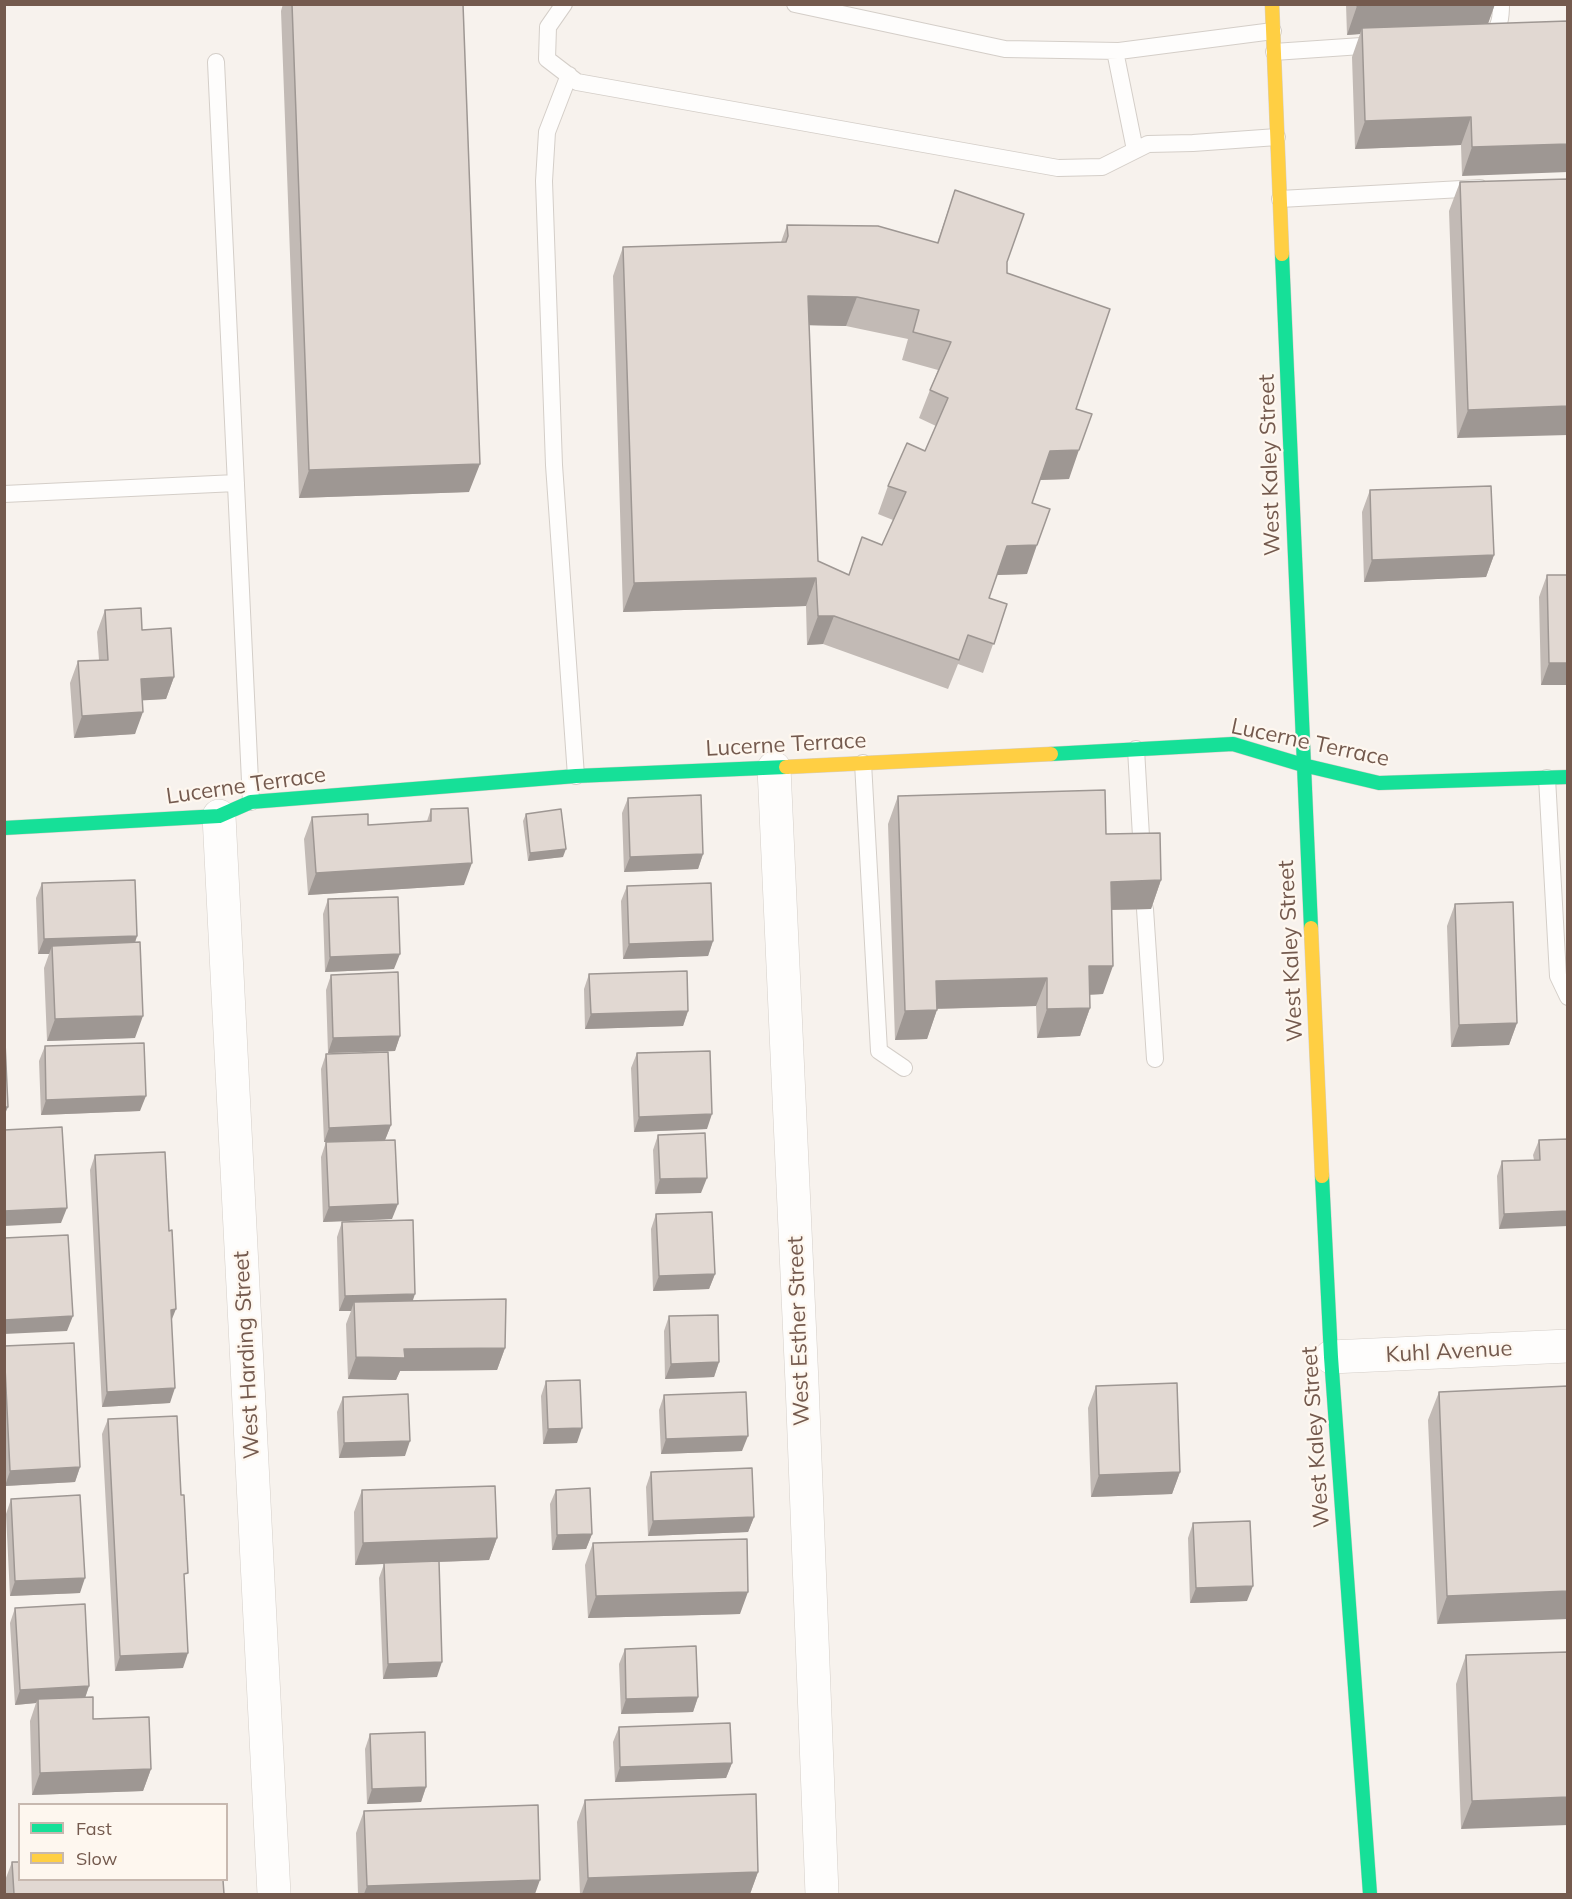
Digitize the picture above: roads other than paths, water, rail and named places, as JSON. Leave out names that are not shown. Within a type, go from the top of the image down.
[{"type":"street","name":"West Kaley Street","points":[[1272,4],[1303,765],[1331,1357],[1370,1894]]},
{"type":"street","name":"Lucerne Terrace","points":[[4,828],[219,816],[251,802],[576,776],[1233,744],[1303,765],[1379,783],[1568,777]]},
{"type":"street","name":"West Esther Street","points":[[774,768],[822,1894]]},
{"type":"street","name":"West Harding Street","points":[[219,816],[274,1894]]},
{"type":"street","name":"Kuhl Avenue","points":[[1331,1357],[1568,1346]]},
{"type":"lane","points":[[564,4],[548,27],[547,59],[577,82],[1058,168],[1102,167],[1148,144],[1193,144],[1277,137]]},
{"type":"lane","points":[[795,4],[1005,49],[1115,51],[1273,31]]},
{"type":"lane","points":[[1472,38],[1491,37],[1498,28],[1501,4]]},
{"type":"lane","points":[[1274,52],[1397,44]]},
{"type":"lane","points":[[1115,51],[1135,150]]},
{"type":"lane","points":[[216,62],[251,802]]},
{"type":"lane","points":[[568,75],[547,132],[544,181],[554,465],[576,776]]},
{"type":"lane","points":[[1280,199],[1493,187]]},
{"type":"lane","points":[[4,494],[236,483]]},
{"type":"lane","points":[[1136,748],[1142,861]]},
{"type":"lane","points":[[863,763],[879,1052],[904,1068]]},
{"type":"lane","points":[[1547,778],[1558,976],[1568,997]]},
{"type":"lane","points":[[1144,909],[1155,1059]]}]
